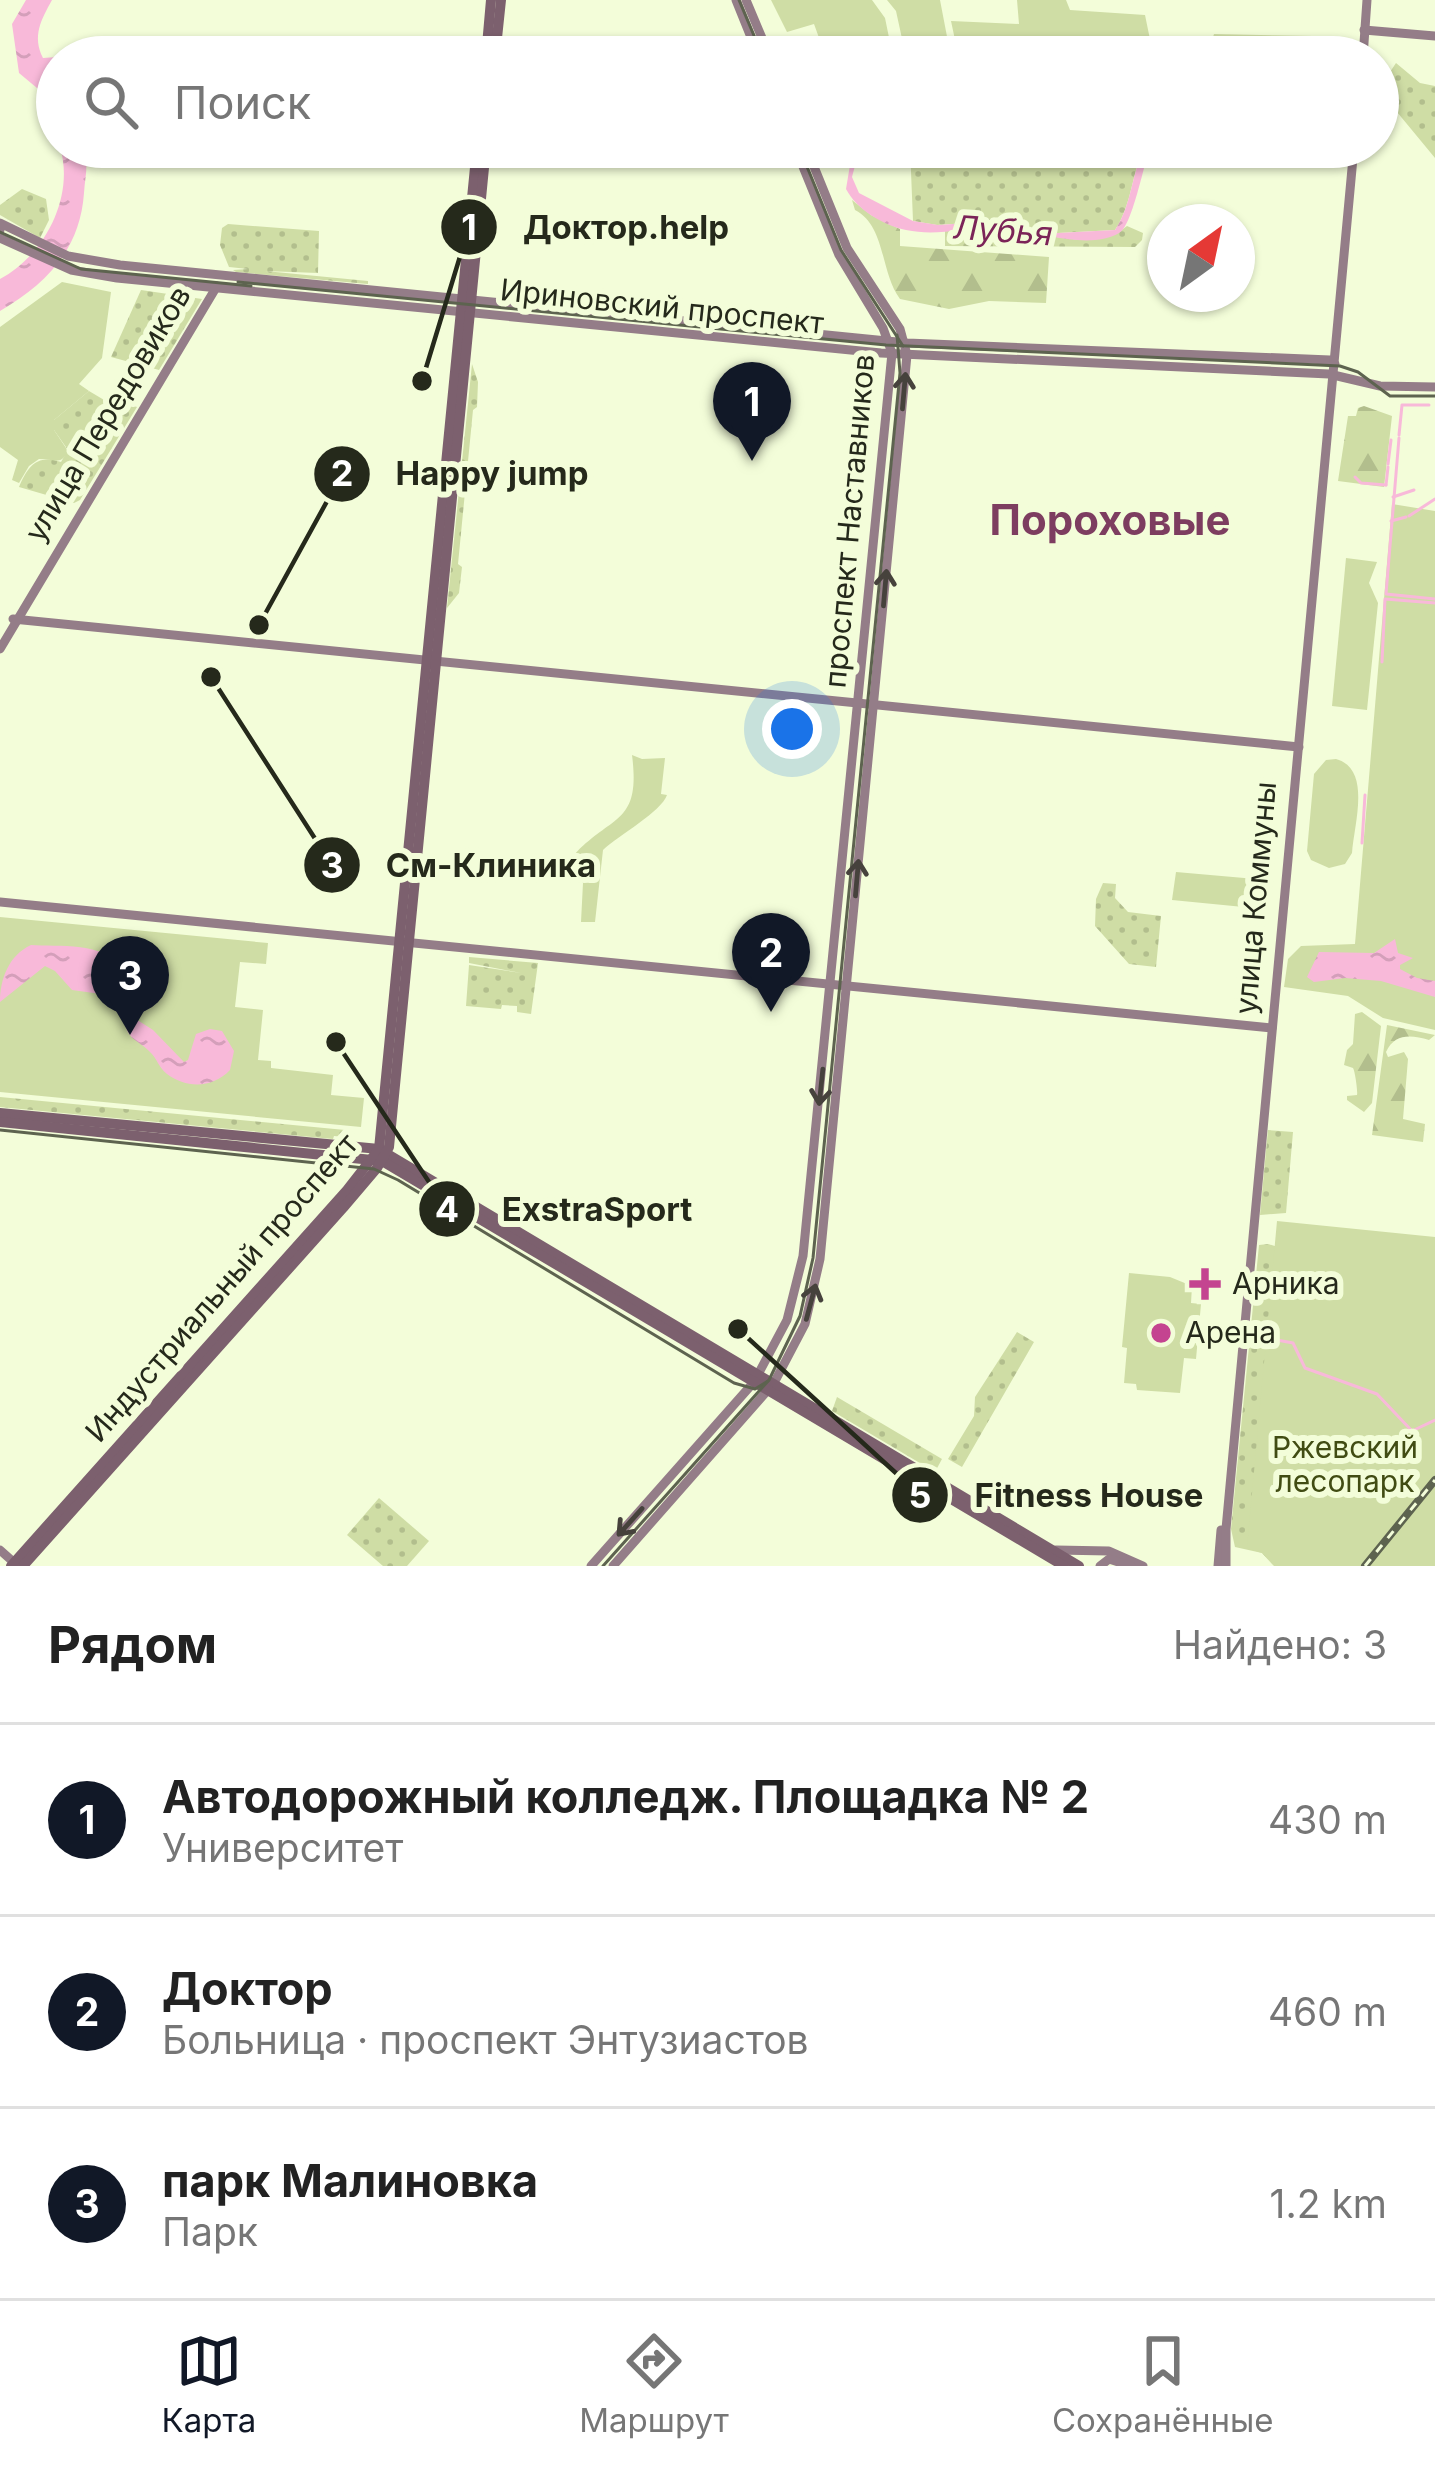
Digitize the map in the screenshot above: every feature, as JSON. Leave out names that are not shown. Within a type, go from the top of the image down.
[{"type":"main road","points":[[487,36],[491,0]]},
{"type":"main road","points":[[497,36],[500,0]]},
{"type":"main road","points":[[736,0],[745,6],[760,36]]},
{"type":"main road","points":[[1364,36],[1367,0]]},
{"type":"main road","points":[[745,6],[753,36]]},
{"type":"main road","points":[[1364,29],[1435,36]]},
{"type":"main road","name":"Индустриальный проспект","points":[[466,306],[476,168]]},
{"type":"main road","name":"Индустриальный проспект","points":[[15,1565],[380,1155],[483,168]]},
{"type":"main road","name":"проспект Наставников","points":[[591,1566],[757,1378],[782,1332],[800,1275],[892,353],[839,255],[804,168]]},
{"type":"main road","points":[[815,168],[847,248],[907,349]]},
{"type":"main road","name":"улица Коммуны","points":[[1222,1566],[1352,168]]},
{"type":"main road","points":[[0,230],[34,242],[63,260]]},
{"type":"main road","points":[[0,230],[26,251],[63,260]]},
{"type":"main road","name":"Ириновский проспект","points":[[63,260],[95,276],[889,341],[907,349]]},
{"type":"main road","name":"Ириновский проспект","points":[[63,260],[892,353],[907,349],[1332,368],[1372,385],[1435,387]]},
{"type":"main road","name":"улица Передовиков","points":[[0,645],[215,288],[216,275]]},
{"type":"main road","name":"проспект Наставников","points":[[613,1566],[771,1387],[800,1337],[817,1279],[907,349]]},
{"type":"main road","points":[[16,621],[1296,747]]},
{"type":"main road","points":[[0,904],[1269,1028]]},
{"type":"main road","points":[[0,1117],[380,1155],[1055,1559],[1079,1566]]},
{"type":"main road","points":[[1055,1559],[1109,1551],[1143,1566]]},
{"type":"main road","points":[[0,1554],[15,1565]]},
{"type":"main road","points":[[1100,1566],[1109,1559],[1131,1566]]},
{"type":"green space","points":[[771,0],[872,0],[885,18],[889,36],[818,36],[814,24],[787,32]]},
{"type":"green space","points":[[887,0],[940,0],[947,36],[901,36],[896,11]]},
{"type":"green space","points":[[1017,0],[1066,0],[1070,10],[1145,15],[1149,36],[954,36],[951,21],[1019,24]]},
{"type":"green space","points":[[1214,34],[1313,36],[1213,36]]},
{"type":"green space","points":[[1399,66],[1420,83],[1435,86],[1435,158],[1399,114]]},
{"type":"green space","points":[[911,168],[1137,168],[1115,230],[1058,233],[998,221],[937,225],[913,221]]},
{"type":"green space","points":[[22,189],[46,199],[49,220],[40,238],[0,215],[0,205]]},
{"type":"green space","points":[[852,200],[900,229],[900,246],[1049,257],[1046,303],[989,301],[949,309],[900,299],[878,238]]},
{"type":"green space","points":[[228,224],[319,231],[318,273],[265,271],[368,284],[236,272],[233,270],[248,269],[229,267],[220,245],[222,228]]},
{"type":"green space","points":[[1127,226],[1143,233],[1135,247],[945,246],[945,231],[994,227],[1097,239]]},
{"type":"green space","points":[[62,282],[111,292],[102,358],[79,384],[89,391],[54,420],[54,430],[68,451],[65,456],[57,461],[39,459],[19,483],[12,480],[18,460],[0,447],[0,327]]},
{"type":"green space","points":[[141,290],[202,299],[159,370],[111,357]]},
{"type":"green space","points":[[472,364],[478,382],[477,407],[473,410],[458,564],[462,567],[459,593],[447,608]]},
{"type":"green space","points":[[89,391],[126,413],[132,405],[137,407],[80,500],[74,503],[19,487],[34,464],[61,462],[68,450],[54,430],[54,420]]},
{"type":"green space","points":[[1364,406],[1392,416],[1384,487],[1338,481],[1348,416],[1356,416]]},
{"type":"green space","points":[[1392,504],[1435,511],[1435,1030],[1383,1018],[1348,996],[1284,987],[1288,959],[1301,946],[1355,944]]},
{"type":"green space","points":[[1346,558],[1377,562],[1369,583],[1378,603],[1367,710],[1332,706]]},
{"type":"green space","points":[[632,755],[665,758],[661,794],[667,795],[603,850],[595,922],[581,922],[583,883],[574,869],[578,857],[574,855],[628,807],[634,778]]},
{"type":"green space","points":[[1336,759],[1354,774],[1358,799],[1352,853],[1345,864],[1329,868],[1311,860],[1307,851],[1314,774],[1326,760]]},
{"type":"green space","points":[[1176,872],[1267,880],[1264,909],[1172,900]]},
{"type":"green space","points":[[1103,883],[1116,884],[1115,898],[1128,912],[1161,916],[1156,967],[1129,964],[1095,926],[1096,899]]},
{"type":"green space","points":[[0,917],[268,943],[266,964],[240,962],[235,1007],[263,1010],[258,1060],[271,1061],[271,1068],[333,1075],[331,1095],[364,1098],[361,1127],[0,1092]]},
{"type":"green space","points":[[469,957],[538,963],[531,1014],[517,1012],[517,1006],[466,1006],[469,965],[521,973],[469,963]]},
{"type":"green space","points":[[1362,1012],[1381,1026],[1372,1103],[1364,1112],[1347,1100],[1357,1090],[1353,1068],[1344,1065],[1353,1044],[1355,1014]]},
{"type":"green space","points":[[1387,1025],[1435,1035],[1429,1040],[1399,1039],[1386,1052],[1388,1057],[1404,1052],[1408,1059],[1403,1119],[1425,1124],[1423,1142],[1372,1135]]},
{"type":"green space","points":[[0,1097],[345,1130],[344,1137],[333,1139],[0,1107]]},
{"type":"green space","points":[[1268,1130],[1293,1132],[1286,1213],[1260,1215]]},
{"type":"green space","name":"Ржевский лесопарк","points":[[1277,1221],[1435,1237],[1435,1566],[1274,1566],[1262,1553],[1247,1548]]},
{"type":"green space","points":[[1259,1245],[1278,1247],[1260,1549],[1274,1566],[1262,1553],[1235,1547],[1231,1529]]},
{"type":"green space","name":"Арена","points":[[1129,1273],[1170,1277],[1192,1286],[1191,1303],[1201,1304],[1196,1359],[1184,1358],[1180,1393],[1137,1390],[1136,1384],[1124,1383],[1127,1348],[1122,1347]]},
{"type":"green space","points":[[1017,1332],[1034,1342],[962,1467],[948,1459],[974,1416],[975,1397]]},
{"type":"green space","points":[[837,1397],[942,1459],[935,1472],[832,1411]]},
{"type":"green space","points":[[379,1498],[429,1541],[407,1566],[383,1566],[347,1535]]},
{"type":"water","points":[[26,0],[52,0],[36,36],[36,87],[19,73],[12,24]]},
{"type":"water","points":[[64,168],[86,168],[81,213],[68,248],[46,277],[0,311],[0,279],[43,240],[63,185]]},
{"type":"water","points":[[850,168],[854,168],[852,177],[859,193],[913,221],[938,225],[998,221],[1058,233],[1115,230],[1137,168],[1144,168],[1124,228],[1089,240],[990,227],[906,230],[872,216],[846,189]]},
{"type":"water","points":[[1395,939],[1398,953],[1413,958],[1400,969],[1435,981],[1435,997],[1381,981],[1314,982],[1307,977],[1319,952],[1374,953]]},
{"type":"water","points":[[31,945],[80,947],[105,954],[120,969],[128,1007],[122,1013],[101,994],[72,990],[45,966],[0,1002],[7,969]]},
{"type":"water","points":[[131,1016],[153,1030],[184,1062],[196,1034],[222,1031],[234,1051],[230,1070],[208,1083],[175,1079],[128,1033],[125,1023]]},
{"type":"waterway","points":[[1399,435],[1402,405],[1429,405]]},
{"type":"waterway","points":[[1399,438],[1386,594],[1435,599]]},
{"type":"waterway","points":[[1388,464],[1391,440]]},
{"type":"waterway","points":[[1386,485],[1388,467]]},
{"type":"waterway","points":[[1355,477],[1361,483],[1386,485]]},
{"type":"waterway","points":[[1393,497],[1414,490]]},
{"type":"waterway","points":[[1409,516],[1435,499]]},
{"type":"waterway","points":[[1391,521],[1406,517]]},
{"type":"waterway","points":[[1382,662],[1385,599],[1435,603]]},
{"type":"waterway","points":[[1362,843],[1365,795]]},
{"type":"waterway","points":[[1277,1340],[1293,1343],[1305,1368],[1377,1394],[1412,1431],[1435,1420]]},
{"type":"tram line","points":[[739,0],[754,36]]},
{"type":"tram line","points":[[808,168],[841,250],[903,346]]},
{"type":"tram line","points":[[0,232],[81,269],[251,286]]},
{"type":"tram line","points":[[238,282],[886,345],[1340,366],[1358,372],[1390,396],[1435,396]]},
{"type":"tram line","points":[[603,1566],[769,1380],[800,1316],[813,1258],[900,373],[897,335]]},
{"type":"tram line","points":[[0,1130],[374,1169],[734,1383],[755,1389],[768,1381]]},
{"type":"railway","points":[[1365,1566],[1435,1480]]},
{"type":"place","name":"Доктор.help","points":[[422,381]]},
{"type":"place","name":"Автодорожный колледж. Площадка № 2","points":[[752,461]]},
{"type":"place","name":"Happy jump","points":[[259,625]]},
{"type":"place","name":"См-Клиника","points":[[211,677]]},
{"type":"place","name":"Доктор","points":[[771,1012]]},
{"type":"place","name":"парк Малиновка","points":[[130,1035]]},
{"type":"place","name":"ExstraSport","points":[[336,1042]]},
{"type":"place","name":"Арника","points":[[1205,1284]]},
{"type":"place","name":"Fitness House","points":[[738,1329]]},
{"type":"place","name":"Арена","points":[[1161,1333]]},
{"type":"district","name":"Пороховые","points":[[1110,520]]},
{"type":"water label","name":"Лубья","points":[[1003,230]]}]
